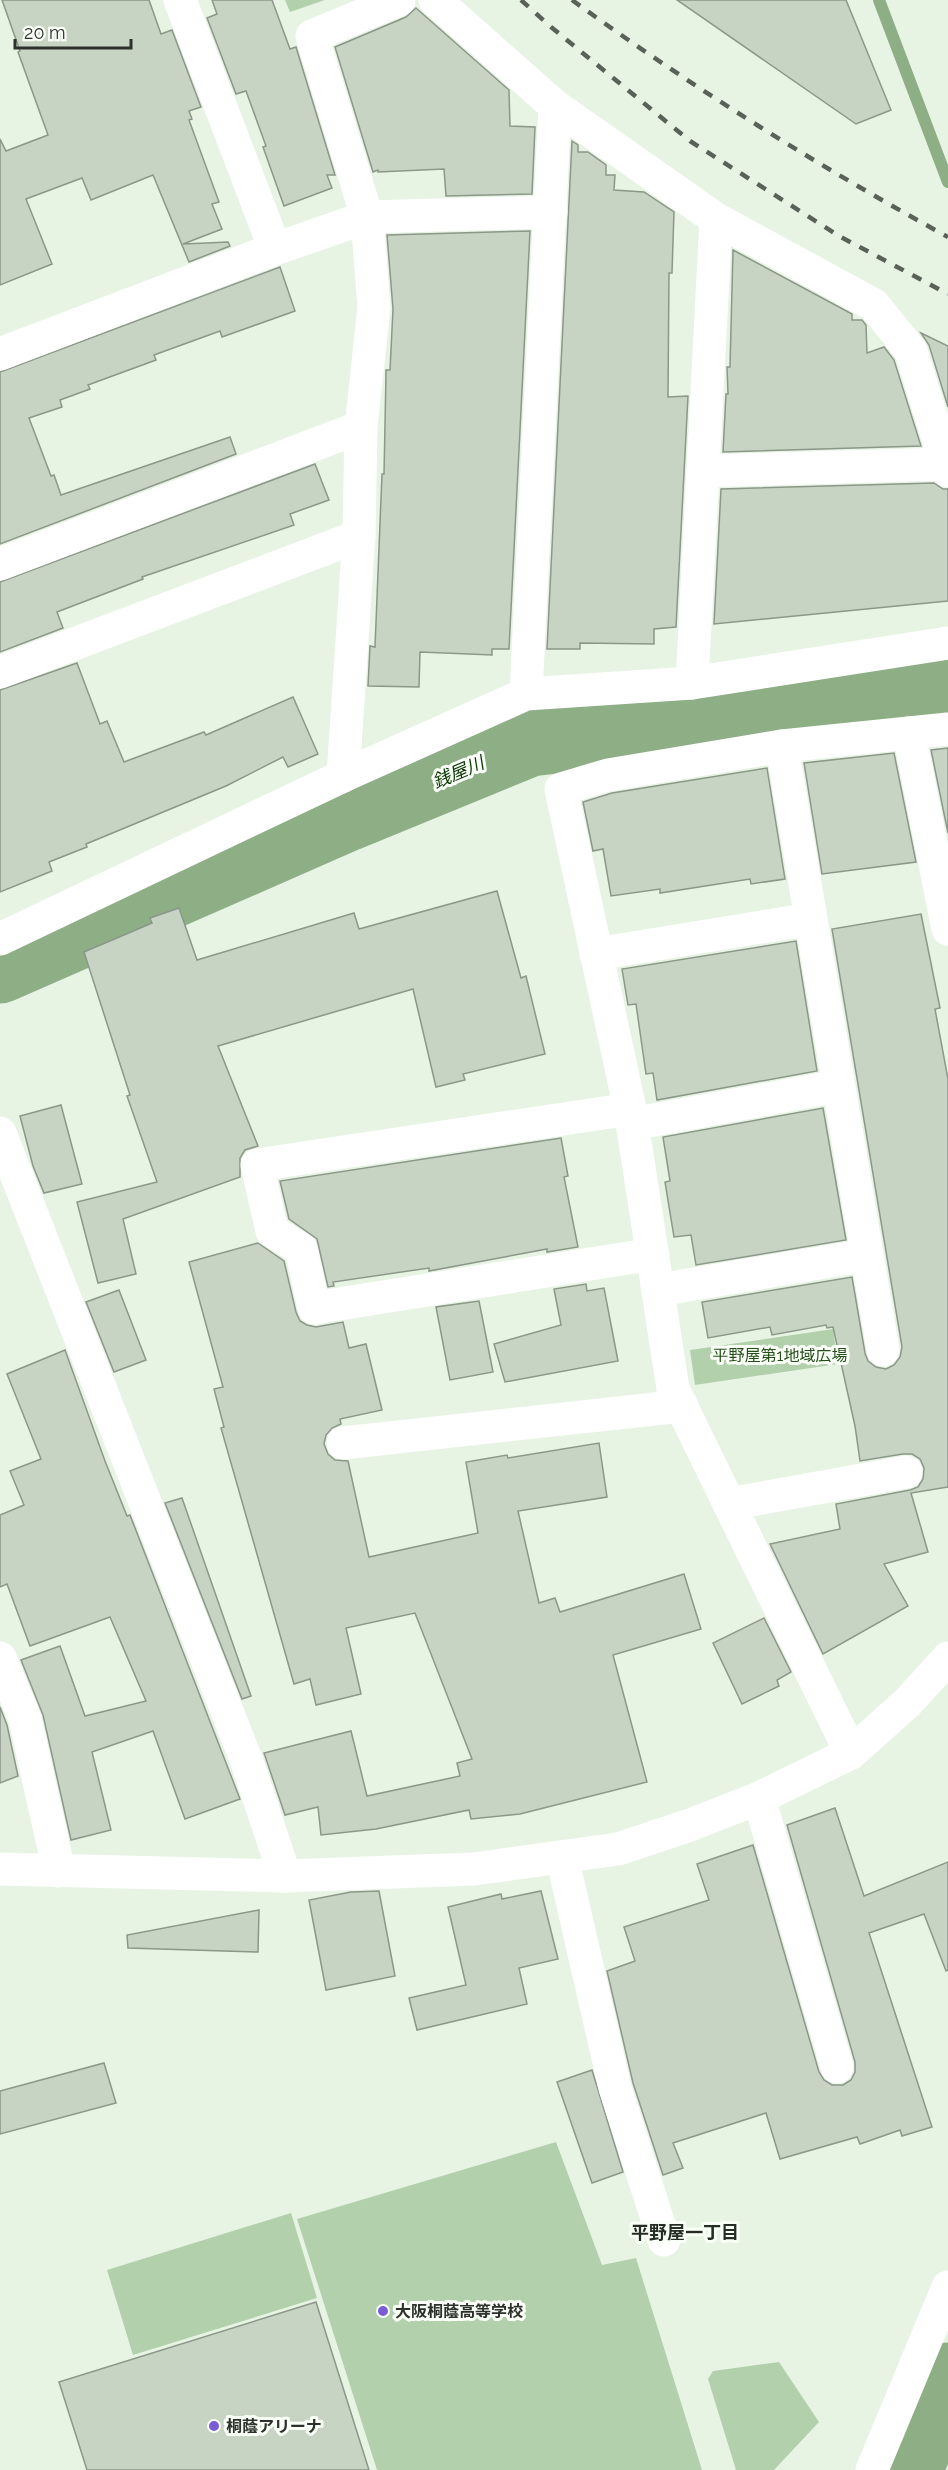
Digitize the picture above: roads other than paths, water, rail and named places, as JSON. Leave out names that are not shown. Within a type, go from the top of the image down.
[{"type":"street","points":[[180,0],[275,249]]},
{"type":"street","points":[[343,776],[359,536],[361,427],[374,307],[367,217],[312,36],[399,0]]},
{"type":"street","points":[[435,0],[555,106],[716,219],[874,305],[911,351],[947,468],[703,471]]},
{"type":"street","points":[[526,694],[555,106]]},
{"type":"street","points":[[0,354],[275,249],[367,217],[551,212]]},
{"type":"street","points":[[692,683],[716,219]]},
{"type":"street","points":[[0,564],[361,427]]},
{"type":"street","points":[[0,672],[359,536]]},
{"type":"street","points":[[0,939],[343,776],[526,694],[692,683],[948,643]]},
{"type":"street","points":[[851,1753],[673,1389],[631,1116],[561,789],[608,775],[782,746],[948,729]]},
{"type":"street","points":[[909,733],[948,929]]},
{"type":"street","points":[[782,746],[883,1350]]},
{"type":"street","points":[[596,954],[811,919]]},
{"type":"street","points":[[653,1254],[314,1308],[301,1249],[272,1231],[257,1165],[631,1116],[838,1086]]},
{"type":"street","points":[[0,1133],[238,1740],[285,1876]]},
{"type":"street","points":[[658,1290],[867,1255]]},
{"type":"street","points":[[343,1443],[682,1406]]},
{"type":"street","points":[[729,1504],[906,1472]]},
{"type":"street","points":[[0,1658],[25,1719],[59,1870]]},
{"type":"street","points":[[0,1869],[285,1876],[474,1869],[618,1849],[690,1825],[759,1798],[851,1753],[908,1702],[948,1658]]},
{"type":"street","points":[[759,1798],[837,2067]]},
{"type":"street","points":[[561,1857],[615,2088],[664,2240]]},
{"type":"street","points":[[872,2470],[948,2287]]},
{"type":"waterway","points":[[879,0],[948,182]]},
{"type":"waterway","name":"銭屋川","points":[[0,969],[347,817],[530,742],[948,692]]},
{"type":"waterway","points":[[908,2470],[948,2377]]},
{"type":"railway","points":[[521,0],[690,141],[839,236],[948,294]]},
{"type":"railway","points":[[572,0],[663,64],[756,124],[948,237]]},
{"type":"place","name":"大阪桐蔭高等学校","points":[[383,2311]]},
{"type":"place","name":"桐蔭アリーナ","points":[[214,2426]]},
{"type":"district","name":"平野屋一丁目","points":[[685,2232]]},
{"type":"park label","name":"平野屋第1地域広場","points":[[780,1355]]}]
